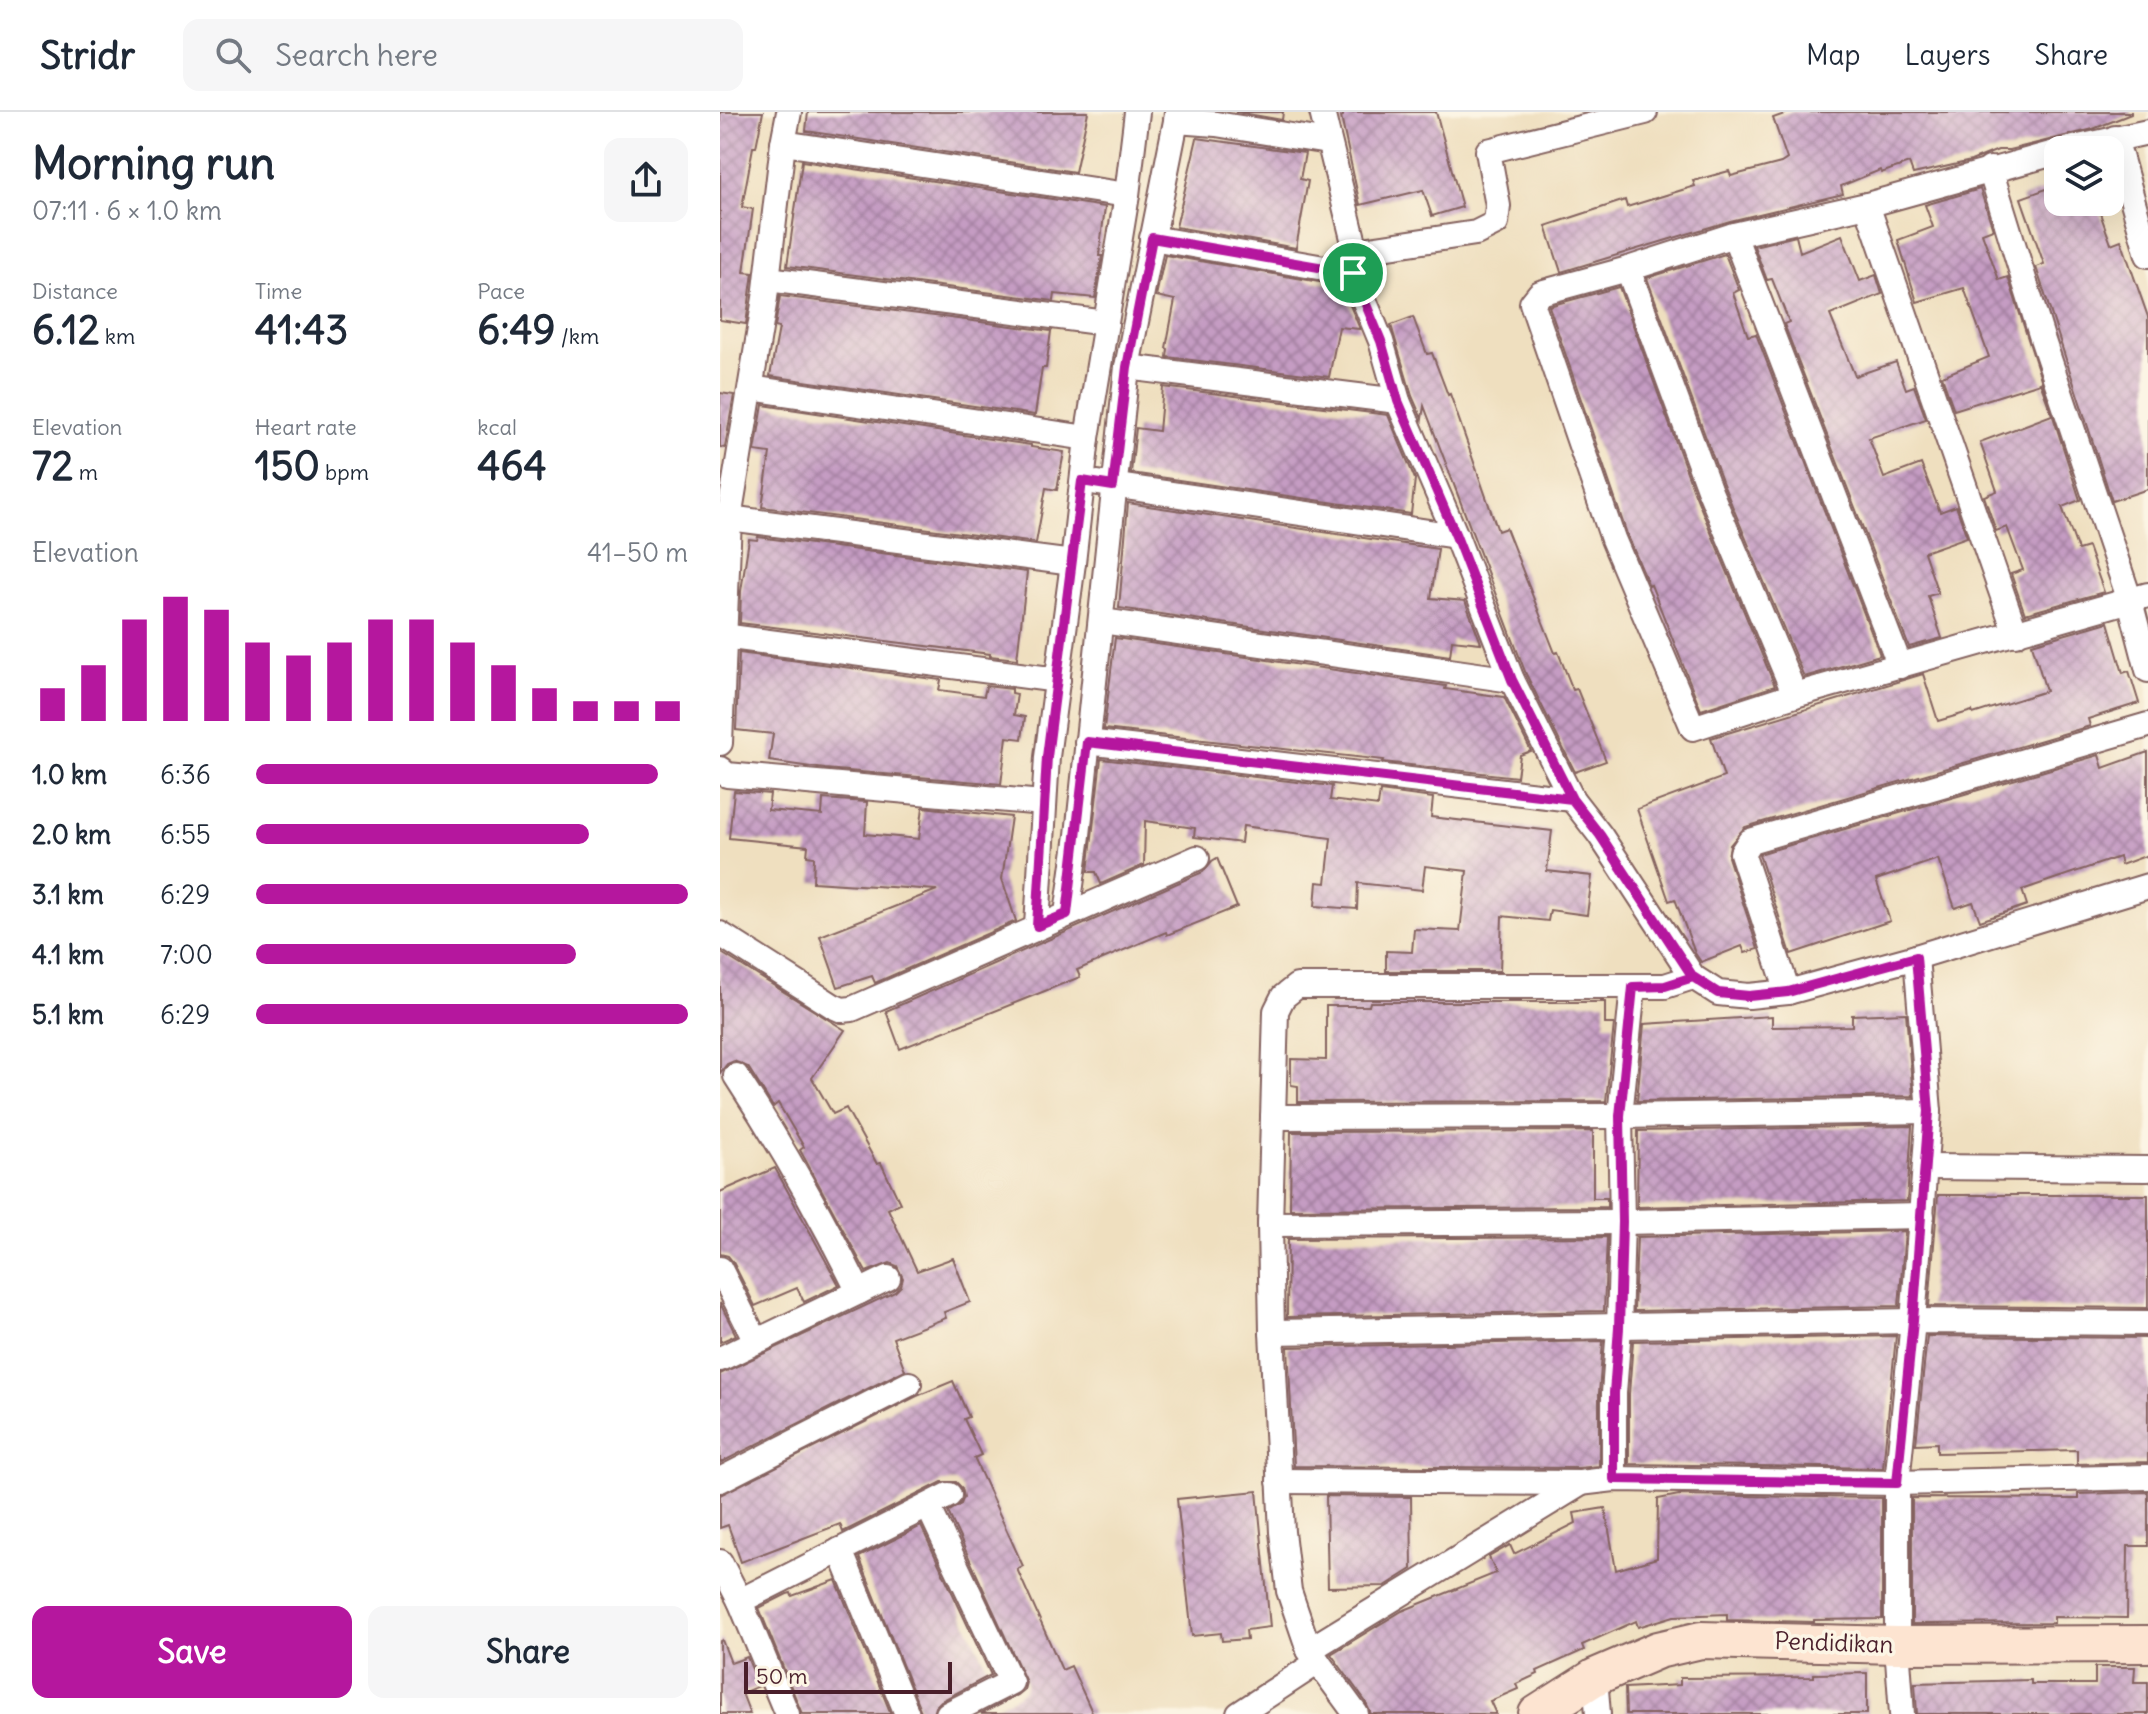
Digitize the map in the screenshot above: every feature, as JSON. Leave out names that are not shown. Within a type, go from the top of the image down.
[{"type":"street","points":[[720,743],[729,518],[768,279],[789,112]]},
{"type":"street","points":[[1037,926],[1047,757],[1087,438],[1127,195],[1137,112]]},
{"type":"street","points":[[1322,112],[1354,262],[1398,401],[1456,536],[1512,680],[1572,799],[1600,835],[1693,977],[1718,993],[1749,996],[1788,992],[1916,957],[2148,886]]},
{"type":"street","points":[[1152,238],[1354,262],[1476,233],[1496,223],[1498,206],[1488,151],[1645,112]]},
{"type":"street","points":[[1067,914],[1102,621],[1127,367],[1176,116],[1328,142]]},
{"type":"street","points":[[2124,136],[2148,132]]},
{"type":"street","points":[[783,143],[1127,195]]},
{"type":"street","points":[[2044,156],[1867,205],[1734,235],[1540,293],[1532,303],[1613,539],[1693,728],[1795,695],[2139,598]]},
{"type":"street","points":[[1990,169],[2042,338],[2139,598],[2148,670]]},
{"type":"street","points":[[2124,170],[2148,255]]},
{"type":"street","points":[[1867,205],[2016,634]]},
{"type":"street","points":[[1734,235],[1900,666]]},
{"type":"street","points":[[1628,269],[1709,489],[1795,695]]},
{"type":"street","points":[[768,279],[1106,323]]},
{"type":"street","points":[[1127,367],[1398,401]]},
{"type":"street","points":[[751,388],[1087,438]]},
{"type":"street","points":[[1082,481],[1456,536]]},
{"type":"street","points":[[729,518],[1073,563]]},
{"type":"street","points":[[1102,621],[1512,680]]},
{"type":"street","points":[[723,636],[1058,680]]},
{"type":"street","points":[[1788,992],[1742,853],[1750,841],[2148,725]]},
{"type":"street","points":[[1087,742],[1572,799]]},
{"type":"street","points":[[720,769],[727,775],[1043,803]]},
{"type":"street","points":[[720,934],[842,1010],[852,1009],[1197,858]]},
{"type":"street","points":[[1902,1714],[1897,1645],[1897,1483],[1929,1111],[1916,957]]},
{"type":"street","points":[[1356,1714],[1313,1656],[1289,1591],[1279,1481],[1272,1332],[1270,1224],[1276,1011],[1283,997],[1297,986],[1633,987],[1665,986],[1693,977]]},
{"type":"street","points":[[1614,1479],[1614,1393],[1622,1222],[1620,1116],[1633,987]]},
{"type":"street","points":[[736,1076],[779,1140],[859,1292]]},
{"type":"street","points":[[1273,1117],[1929,1111]]},
{"type":"street","points":[[1925,1167],[2148,1169]]},
{"type":"street","points":[[1270,1224],[1922,1216]]},
{"type":"street","points":[[720,1269],[756,1341]]},
{"type":"street","points":[[720,1359],[888,1278]]},
{"type":"street","points":[[1272,1332],[1913,1321],[2148,1323]]},
{"type":"street","points":[[720,1480],[909,1384]]},
{"type":"street","points":[[1279,1481],[1580,1483],[1614,1479],[1897,1483],[2148,1477]]},
{"type":"street","points":[[1239,1714],[1313,1656],[1580,1483]]},
{"type":"street","points":[[740,1601],[939,1500],[1011,1682],[948,1714]]},
{"type":"street","points":[[840,1550],[907,1714]]},
{"type":"street","points":[[720,1562],[740,1601],[787,1714]]},
{"type":"street","name":"Pendidikan","points":[[1537,1714],[1595,1677],[1658,1650],[1701,1640],[1897,1645],[2148,1644]]},
{"type":"street","points":[[1595,1677],[1598,1714]]},
{"type":"building","points":[[720,112],[763,112],[742,207],[753,209],[744,272],[753,273],[746,324],[720,320]]},
{"type":"building","points":[[808,112],[1088,112],[1075,172],[806,131]]},
{"type":"building","points":[[1236,112],[1283,112],[1282,120]]},
{"type":"building","points":[[1343,112],[1436,112],[1462,207],[1432,216],[1423,190],[1360,205],[1341,117]]},
{"type":"building","points":[[1790,112],[2131,112],[2093,129],[2065,136],[2044,136],[2044,141],[1998,150],[1971,161],[1913,174],[1909,163],[1881,173],[1880,170],[1841,186],[1843,194],[1730,221],[1561,272],[1546,226],[1625,200],[1627,207],[1695,186],[1693,181],[1729,171],[1731,176],[1781,163],[1787,159],[1773,118]]},
{"type":"building","points":[[1197,138],[1305,153],[1300,179],[1308,181],[1296,248],[1176,227]]},
{"type":"building","points":[[802,161],[1105,207],[1095,298],[1055,294],[1054,301],[787,266]]},
{"type":"building","points":[[1980,189],[1993,229],[1982,233],[1999,280],[2008,277],[2080,500],[2062,507],[2078,550],[2088,547],[2104,592],[2025,614],[2011,574],[2023,570],[2007,527],[1996,531],[1984,496],[1997,491],[1980,442],[2052,415],[2040,383],[1954,410],[1942,376],[1989,357],[1964,288],[1917,302],[1898,240],[1933,227],[1925,205]]},
{"type":"building","points":[[2044,190],[2044,216],[2101,216],[2111,244],[2121,240],[2148,317],[2148,489],[2112,501],[2036,267],[2044,264],[2021,198]]},
{"type":"building","points":[[1842,235],[1860,281],[1876,275],[1882,294],[1830,315],[1855,376],[1896,362],[1906,389],[1914,386],[1926,419],[1869,438],[1884,478],[1921,464],[1940,512],[1956,506],[1967,537],[1924,552],[1938,593],[1928,596],[1942,638],[1909,647],[1784,324],[1789,322],[1772,279],[1767,280],[1754,246],[1796,236],[1800,252]]},
{"type":"building","points":[[1725,254],[1739,290],[1733,293],[1748,336],[1756,334],[1880,655],[1804,677],[1723,484],[1647,278]]},
{"type":"building","points":[[1165,255],[1342,286],[1360,329],[1339,327],[1329,377],[1167,357],[1175,300],[1156,296]]},
{"type":"building","points":[[1619,287],[1695,494],[1775,686],[1701,710],[1627,534],[1549,306]]},
{"type":"building","points":[[780,296],[1051,331],[1035,415],[770,376],[779,328],[775,327]]},
{"type":"building","points":[[1413,317],[1427,354],[1432,353],[1450,394],[1498,531],[1506,528],[1555,653],[1558,652],[1573,690],[1577,689],[1606,761],[1575,772],[1526,674],[1424,406],[1422,419],[1412,396],[1391,325]]},
{"type":"building","points":[[1163,387],[1388,415],[1415,479],[1411,514],[1131,473],[1136,428],[1159,431]]},
{"type":"building","points":[[720,393],[734,395],[725,448],[720,447]]},
{"type":"building","points":[[763,405],[1064,452],[1057,490],[1046,488],[1036,543],[762,507],[770,453],[755,451]]},
{"type":"building","points":[[1128,503],[1438,549],[1431,598],[1465,601],[1481,643],[1452,640],[1450,656],[1119,608]]},
{"type":"building","points":[[758,537],[1027,572],[1017,659],[740,623],[741,591],[749,539],[757,540]]},
{"type":"building","points":[[2108,622],[2123,673],[2129,671],[2139,703],[2088,719],[2090,726],[1745,827],[1730,845],[1728,857],[1758,949],[1745,953],[1742,946],[1701,962],[1675,899],[1669,901],[1637,809],[1724,777],[1711,738],[1923,674],[1938,721],[1972,711],[1973,714],[2046,691],[2032,644]]},
{"type":"building","points":[[1115,638],[1504,697],[1531,751],[1520,755],[1517,777],[1104,729]]},
{"type":"building","points":[[739,653],[941,680],[939,690],[984,696],[986,686],[1012,689],[1012,693],[1017,694],[1014,715],[1025,717],[1022,739],[1007,737],[1001,784],[825,769],[769,761],[773,734],[736,730]]},
{"type":"building","points":[[2148,752],[2148,855],[2121,865],[2119,857],[2022,890],[2027,905],[1980,921],[1973,902],[1955,908],[1938,859],[1876,880],[1890,921],[1791,954],[1759,854],[2099,755],[2103,768]]},
{"type":"building","points":[[1101,759],[1332,786],[1330,800],[1378,806],[1380,791],[1433,798],[1431,817],[1552,831],[1547,871],[1592,876],[1587,915],[1550,910],[1548,921],[1502,916],[1500,971],[1386,971],[1386,951],[1412,952],[1414,929],[1460,931],[1467,871],[1425,866],[1422,890],[1358,883],[1357,909],[1315,906],[1317,882],[1326,883],[1331,838],[1243,826],[1241,843],[1194,837],[1195,828],[1145,821],[1144,865],[1101,884],[1096,872],[1088,872]]},
{"type":"building","points":[[734,791],[770,794],[768,810],[822,815],[823,799],[867,802],[865,834],[919,839],[923,807],[1011,817],[1002,879],[1016,921],[875,983],[872,976],[838,987],[820,936],[937,890],[813,882],[814,857],[807,856],[808,846],[729,838]]},
{"type":"building","points":[[1217,858],[1237,907],[1167,935],[1166,932],[1077,970],[1080,977],[900,1049],[886,1011],[1203,872]]},
{"type":"building","points":[[720,952],[845,1030],[812,1078],[833,1114],[846,1108],[877,1164],[881,1163],[900,1203],[888,1209],[917,1271],[953,1258],[970,1302],[944,1312],[946,1318],[893,1338],[905,1370],[720,1463],[720,1374],[895,1292],[903,1278],[897,1266],[890,1263],[866,1272],[800,1150],[804,1147],[778,1103],[773,1107],[748,1067],[734,1061],[720,1073]]},
{"type":"building","points":[[1370,1002],[1605,1002],[1605,1024],[1614,1024],[1606,1101],[1298,1102],[1298,1086],[1291,1085],[1291,1059],[1326,1060],[1326,1006],[1369,1006]]},
{"type":"building","points":[[1906,1013],[1913,1096],[1637,1101],[1644,1024],[1772,1016],[1772,1027],[1852,1026],[1852,1015]]},
{"type":"building","points":[[1912,1126],[1907,1201],[1637,1207],[1638,1131]]},
{"type":"building","points":[[1593,1131],[1593,1198],[1607,1198],[1607,1207],[1290,1209],[1291,1132]]},
{"type":"building","points":[[775,1168],[839,1285],[804,1302],[797,1288],[755,1306],[733,1262],[728,1256],[720,1254],[720,1192]]},
{"type":"building","points":[[1938,1195],[2148,1195],[2148,1308],[1929,1306]]},
{"type":"building","points":[[1905,1231],[1899,1306],[1634,1311],[1637,1237]]},
{"type":"building","points":[[1607,1237],[1604,1311],[1287,1317],[1288,1239]]},
{"type":"building","points":[[720,1303],[736,1335],[720,1342]]},
{"type":"building","points":[[1896,1336],[1883,1468],[1629,1464],[1633,1341]]},
{"type":"building","points":[[1927,1336],[2148,1338],[2148,1462],[2077,1464],[2077,1450],[1937,1453],[1937,1443],[1916,1444]]},
{"type":"building","points":[[1603,1341],[1599,1466],[1294,1466],[1288,1347]]},
{"type":"building","points":[[953,1381],[969,1417],[964,1419],[981,1455],[974,1458],[1023,1566],[1017,1569],[1062,1670],[1071,1666],[1093,1714],[981,1714],[1018,1695],[1024,1690],[1026,1682],[948,1512],[961,1504],[964,1497],[962,1488],[956,1482],[942,1482],[843,1532],[840,1524],[741,1562],[728,1525],[720,1528],[720,1495]]},
{"type":"building","points":[[1257,1491],[1270,1627],[1246,1630],[1247,1639],[1222,1641],[1221,1633],[1192,1636],[1177,1499]]},
{"type":"building","points":[[2148,1492],[2148,1546],[2128,1546],[2127,1618],[2054,1617],[2054,1623],[1912,1624],[1912,1498],[2078,1499],[2078,1494]]},
{"type":"building","points":[[1679,1495],[1882,1498],[1882,1619],[1814,1622],[1727,1620],[1727,1614],[1674,1616],[1638,1627],[1636,1621],[1582,1645],[1584,1650],[1537,1671],[1538,1674],[1516,1684],[1518,1689],[1490,1701],[1496,1714],[1371,1714],[1331,1654],[1402,1611],[1496,1573],[1489,1557],[1510,1545],[1514,1554],[1576,1523],[1574,1513],[1605,1508],[1616,1570],[1657,1558],[1658,1499]]},
{"type":"building","points":[[1326,1496],[1411,1497],[1412,1569],[1385,1586],[1328,1587]]},
{"type":"building","points":[[921,1526],[991,1675],[941,1701],[933,1714],[922,1714],[859,1557]]},
{"type":"building","points":[[836,1580],[891,1714],[802,1714],[759,1608],[787,1594],[791,1593],[792,1596]]},
{"type":"building","points":[[722,1640],[731,1663],[747,1657],[759,1686],[742,1693],[750,1714],[720,1714]]},
{"type":"building","points":[[2095,1667],[2135,1667],[2134,1682],[2148,1682],[2148,1714],[1917,1714],[1915,1683],[2031,1680],[2031,1684],[2095,1684]]},
{"type":"building","points":[[1867,1673],[1867,1714],[1626,1714],[1625,1688],[1680,1685],[1680,1678],[1814,1677],[1814,1674]]},
{"type":"route","points":[[1353,273],[1152,238],[1127,367],[1113,486],[1082,481],[1047,757],[1037,926],[1067,914],[1087,742],[1572,799],[1600,835],[1693,977],[1665,986],[1633,987],[1620,1116],[1622,1222],[1614,1393],[1614,1479],[1897,1483],[1923,1210],[1929,1111],[1916,957],[1788,992],[1749,996],[1718,993],[1693,977],[1664,932],[1600,835],[1572,799],[1512,680],[1456,536],[1398,401],[1381,341],[1353,273]]}]
